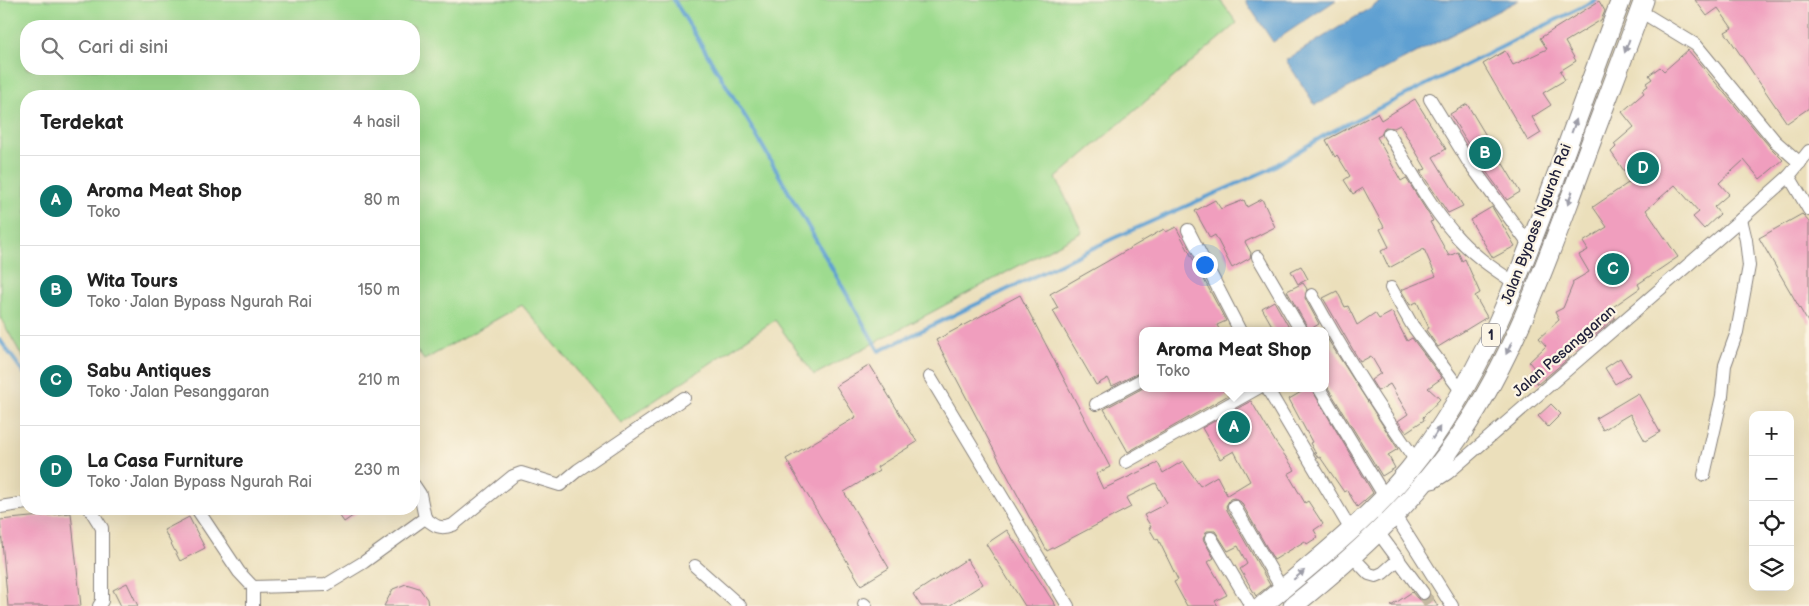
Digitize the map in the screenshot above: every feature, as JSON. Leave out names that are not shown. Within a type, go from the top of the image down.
[{"type":"highway","name":"Jalan Bypass Ngurah Rai","points":[[1262,606],[1351,530],[1385,497],[1416,460],[1462,392],[1486,348],[1515,283],[1621,0]]},
{"type":"highway","name":"Jalan Bypass Ngurah Rai","points":[[1293,606],[1378,532],[1422,484],[1461,435],[1491,386],[1523,318],[1642,6]]},
{"type":"street","points":[[1642,6],[1696,45],[1763,127],[1800,163]]},
{"type":"street","points":[[1430,99],[1468,161],[1530,246]]},
{"type":"street","points":[[1389,134],[1436,211],[1453,232],[1484,263],[1515,283]]},
{"type":"street","name":"Jalan Pesanggaran","points":[[1422,484],[1434,482],[1448,473],[1741,219],[1789,176],[1809,151]]},
{"type":"street","points":[[1789,176],[1809,210]]},
{"type":"street","points":[[1704,475],[1722,396],[1724,365],[1737,332],[1749,266],[1741,219]]},
{"type":"street","points":[[1188,230],[1236,327]]},
{"type":"street","points":[[1258,257],[1299,327]]},
{"type":"street","points":[[1390,288],[1412,325],[1462,392]]},
{"type":"street","points":[[1312,295],[1343,349],[1416,460]]},
{"type":"street","points":[[930,377],[1068,606]]},
{"type":"street","points":[[1096,404],[1139,381]]},
{"type":"street","points":[[1126,462],[1251,392]]},
{"type":"street","points":[[1269,392],[1351,530]]},
{"type":"street","points":[[1321,392],[1385,497]]},
{"type":"street","points":[[420,494],[425,518],[435,526],[444,528],[452,526],[513,476],[521,473],[560,485],[578,470],[684,398]]},
{"type":"street","points":[[0,507],[20,504]]},
{"type":"street","points":[[1234,506],[1282,589]]},
{"type":"street","points":[[1394,514],[1452,606]]},
{"type":"street","points":[[94,515],[102,528],[102,601],[99,606]]},
{"type":"street","points":[[200,515],[240,572],[253,587],[253,606]]},
{"type":"street","points":[[253,587],[326,585],[364,562],[425,518]]},
{"type":"street","points":[[1378,532],[1423,593]]},
{"type":"street","points":[[1211,538],[1250,606]]},
{"type":"street","points":[[1352,556],[1369,574],[1376,576],[1383,573],[1399,559]]},
{"type":"street","points":[[695,566],[740,606]]},
{"type":"green space","points":[[0,0],[1220,0],[1237,23],[1056,178],[1082,232],[814,375],[775,320],[621,423],[522,305],[424,360],[420,354],[420,90],[20,90],[20,352],[0,317]]},
{"type":"water","points":[[1245,0],[1336,0],[1273,42]]},
{"type":"water","points":[[1383,0],[1519,0],[1315,105],[1286,60]]},
{"type":"building","points":[[1695,0],[1809,0],[1809,108],[1787,123],[1725,32],[1732,28],[1718,8],[1707,16]]},
{"type":"building","points":[[1599,1],[1605,11],[1601,20],[1565,42],[1576,61],[1560,71],[1565,80],[1543,93],[1551,105],[1532,117],[1541,133],[1528,141],[1483,64],[1505,51],[1513,65],[1547,49],[1540,38]]},
{"type":"building","points":[[1688,50],[1783,160],[1760,179],[1744,160],[1719,183],[1729,194],[1714,207],[1720,214],[1704,229],[1693,217],[1699,212],[1675,185],[1646,210],[1678,257],[1638,284],[1640,288],[1610,309],[1615,318],[1597,333],[1564,352],[1569,358],[1538,384],[1529,373],[1534,368],[1529,362],[1546,346],[1539,338],[1559,320],[1555,312],[1563,308],[1573,284],[1572,282],[1589,272],[1579,255],[1588,250],[1583,242],[1607,227],[1593,207],[1631,181],[1611,152],[1616,147],[1614,144],[1634,127],[1622,112],[1644,93],[1642,90],[1648,86],[1646,83],[1652,79],[1649,75],[1660,67],[1664,71]]},
{"type":"building","points":[[1415,99],[1446,149],[1433,157],[1463,206],[1448,213],[1420,171],[1426,169],[1400,125],[1394,128],[1385,127],[1381,135],[1377,137],[1401,181],[1406,178],[1433,221],[1430,222],[1449,256],[1458,252],[1462,261],[1465,259],[1480,293],[1475,296],[1487,317],[1438,347],[1426,330],[1429,328],[1417,302],[1410,305],[1401,290],[1436,276],[1424,249],[1389,268],[1381,251],[1389,247],[1380,229],[1384,227],[1363,188],[1353,194],[1344,180],[1350,176],[1337,155],[1335,157],[1326,140],[1377,113],[1381,120]]},
{"type":"building","points":[[1467,104],[1520,192],[1507,200],[1477,159],[1450,114]]},
{"type":"building","points":[[1262,199],[1275,227],[1245,242],[1251,253],[1250,258],[1232,268],[1215,235],[1210,238],[1195,211],[1215,200],[1221,209],[1244,200],[1247,207]]},
{"type":"building","points":[[1492,207],[1515,246],[1493,258],[1470,220]]},
{"type":"building","points":[[1802,214],[1809,222],[1809,324],[1759,238]]},
{"type":"building","points":[[1176,227],[1226,321],[1217,325],[1218,327],[1139,327],[1139,373],[1112,386],[1108,378],[1096,385],[1053,311],[1058,308],[1050,294],[1164,229],[1166,232]]},
{"type":"building","points":[[1301,266],[1308,279],[1298,284],[1291,271]]},
{"type":"building","points":[[1303,283],[1307,289],[1305,298],[1319,324],[1314,327],[1307,327],[1287,291]]},
{"type":"building","points":[[1337,291],[1345,307],[1348,306],[1357,325],[1375,313],[1379,319],[1392,312],[1407,341],[1412,338],[1442,378],[1428,388],[1440,399],[1423,417],[1424,420],[1406,432],[1398,421],[1408,414],[1390,384],[1378,391],[1371,380],[1381,373],[1371,356],[1360,362],[1323,298]]},
{"type":"building","points":[[1020,295],[1110,467],[1096,474],[1103,489],[1158,463],[1163,473],[1183,461],[1200,486],[1217,476],[1227,495],[1250,481],[1234,451],[1220,459],[1202,428],[1251,401],[1276,443],[1295,470],[1288,474],[1305,503],[1308,501],[1323,524],[1314,530],[1318,537],[1307,544],[1305,541],[1274,560],[1241,502],[1234,498],[1230,499],[1226,506],[1227,510],[1270,585],[1256,596],[1240,569],[1247,564],[1238,546],[1228,551],[1215,531],[1207,531],[1203,539],[1214,558],[1208,562],[1227,595],[1215,601],[1218,606],[1187,606],[1174,582],[1178,580],[1158,539],[1156,540],[1149,528],[1151,527],[1144,515],[1167,503],[1156,483],[1126,498],[1131,507],[1047,551],[936,340]]},
{"type":"building","points":[[1274,301],[1289,327],[1273,327],[1262,308]]},
{"type":"building","points":[[1329,341],[1398,449],[1388,455],[1395,468],[1382,476],[1329,390]]},
{"type":"building","points":[[1620,358],[1630,375],[1615,384],[1605,368]]},
{"type":"building","points":[[870,365],[917,442],[877,467],[879,471],[844,492],[889,568],[861,585],[786,459],[856,417],[836,386]]},
{"type":"building","points":[[1139,390],[1139,392],[1234,392],[1128,452],[1104,409]]},
{"type":"building","points":[[1301,392],[1313,392],[1373,493],[1357,507],[1347,490],[1344,492],[1320,457],[1318,458],[1310,443],[1312,442],[1289,399]]},
{"type":"building","points":[[1638,393],[1660,432],[1645,441],[1630,414],[1603,430],[1596,418]]},
{"type":"building","points":[[1551,404],[1561,414],[1548,427],[1538,416]]},
{"type":"building","points":[[71,515],[81,606],[8,606],[0,520]]},
{"type":"building","points":[[339,515],[354,515],[344,522]]},
{"type":"building","points":[[189,517],[205,548],[180,561],[164,530]]},
{"type":"building","points":[[1007,530],[1056,606],[1025,606],[986,544]]},
{"type":"building","points":[[967,559],[983,584],[949,606],[921,606],[913,594]]},
{"type":"building","points":[[127,583],[138,606],[121,606],[113,590]]},
{"type":"building","points":[[406,584],[419,588],[427,599],[428,606],[384,606],[393,589]]},
{"type":"building","points":[[1412,592],[1423,601],[1431,595],[1438,606],[1391,606]]},
{"type":"waterway","points":[[674,0],[751,126],[879,351],[1114,238],[1268,170],[1325,135],[1596,0]]},
{"type":"waterway","points":[[0,340],[20,368]]},
{"type":"tunnel","points":[[1423,593],[1431,606]]},
{"type":"place","name":"Wita Tours","points":[[1485,153]]},
{"type":"place","name":"La Casa Furniture","points":[[1643,168]]},
{"type":"place","name":"Sabu Antiques","points":[[1613,269]]},
{"type":"place","name":"Aroma Meat Shop","points":[[1234,427]]}]
